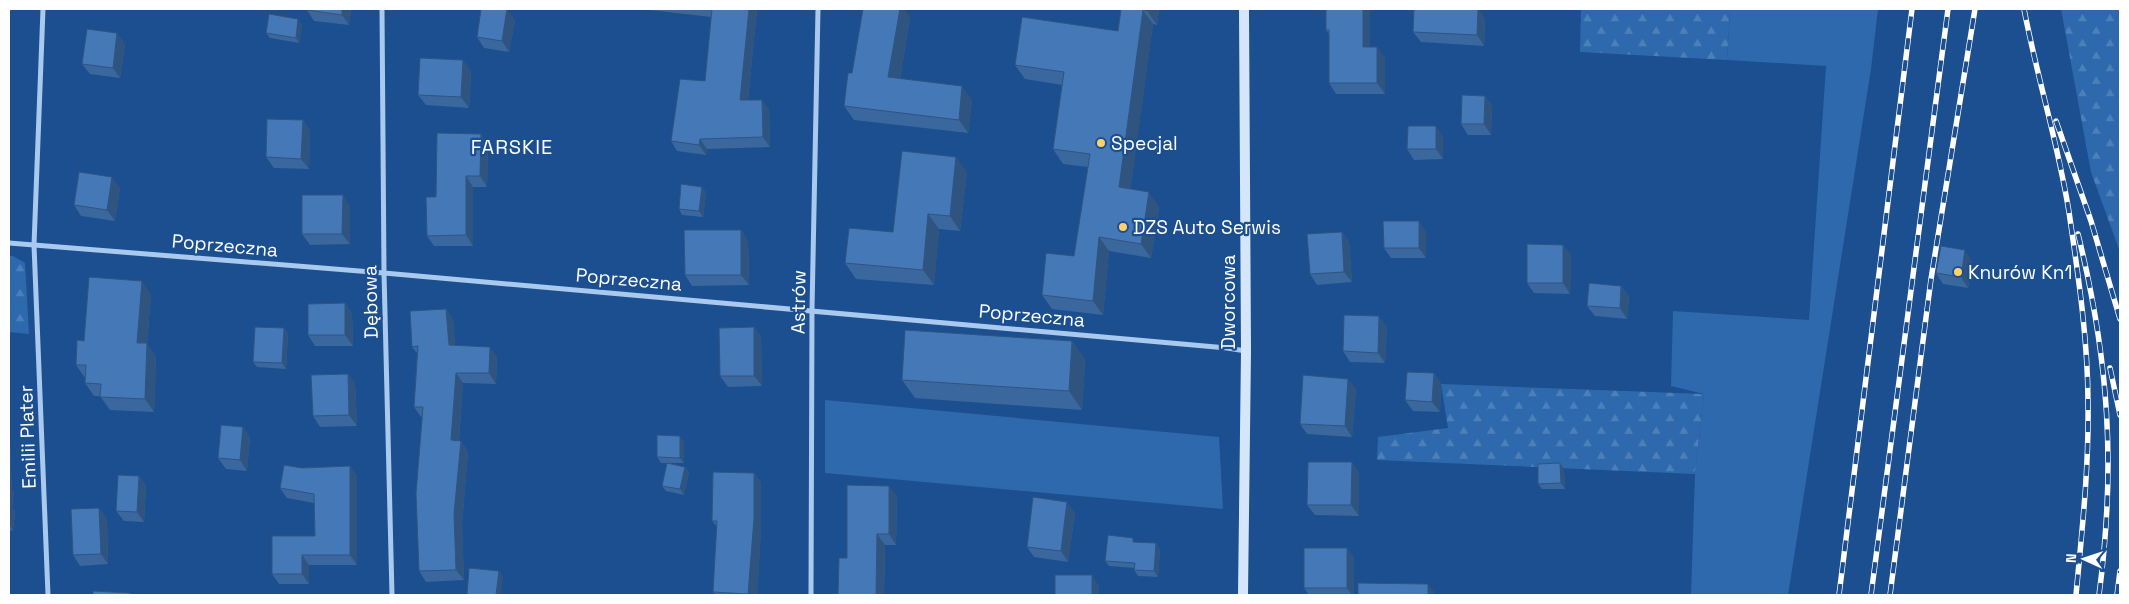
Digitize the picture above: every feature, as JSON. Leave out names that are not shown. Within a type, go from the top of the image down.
[{"type":"main road","name":"Dworcowa","points":[[1244,9],[1246,351],[1244,595]]},
{"type":"street","name":"Emilii Plater","points":[[43,9],[34,245],[48,595]]},
{"type":"street","name":"Dębowa","points":[[382,9],[384,272],[392,595]]},
{"type":"street","name":"Astrów","points":[[811,595],[812,310],[818,9]]},
{"type":"street","name":"Poprzeczna","points":[[9,243],[384,272],[1246,351]]},
{"type":"green space","points":[[1581,9],[1730,9],[1727,60],[1580,52]]},
{"type":"green space","points":[[1730,9],[1878,9],[1871,69],[1788,595],[1691,595],[1695,474],[1704,394],[1671,386],[1673,311],[1809,320],[1826,66],[1727,60]]},
{"type":"green space","points":[[2061,9],[2120,9],[2120,252],[2091,172]]},
{"type":"green space","points":[[9,256],[13,256],[25,263],[29,334],[9,332]]},
{"type":"green space","points":[[1441,384],[1704,394],[1695,474],[1377,460],[1378,437],[1448,428]]},
{"type":"green space","points":[[825,400],[1219,437],[1223,509],[825,473]]},
{"type":"building","points":[[342,9],[342,15],[307,10]]},
{"type":"building","points":[[481,9],[507,9],[502,41],[477,37]]},
{"type":"building","points":[[712,9],[749,9],[740,100],[762,100],[763,137],[700,139],[699,145],[671,141],[680,79],[705,81]]},
{"type":"building","points":[[863,9],[900,9],[888,77],[962,86],[959,120],[844,106],[848,73],[852,73]]},
{"type":"building","points":[[1121,9],[1147,9],[1147,11],[1143,10],[1119,187],[1149,192],[1141,244],[1099,237],[1093,301],[1042,295],[1046,253],[1074,256],[1090,154],[1053,149],[1064,72],[1015,65],[1022,17],[1118,31]]},
{"type":"building","points":[[1326,9],[1363,9],[1363,47],[1377,47],[1377,83],[1329,83],[1329,30],[1326,30]]},
{"type":"building","points":[[1414,9],[1478,9],[1477,35],[1413,32]]},
{"type":"building","points":[[269,14],[298,19],[296,38],[266,33]]},
{"type":"building","points":[[87,29],[117,33],[113,68],[82,64]]},
{"type":"building","points":[[420,58],[463,60],[461,97],[418,95]]},
{"type":"building","points":[[1462,95],[1485,96],[1484,124],[1461,124]]},
{"type":"building","points":[[267,119],[303,120],[301,159],[266,157]]},
{"type":"building","points":[[1408,126],[1436,126],[1436,149],[1407,149]]},
{"type":"building","points":[[437,133],[481,134],[480,176],[466,176],[466,235],[427,236],[426,197],[436,197]]},
{"type":"building","points":[[902,151],[956,157],[950,216],[928,214],[923,270],[845,263],[849,228],[893,232]]},
{"type":"building","points":[[79,172],[112,177],[107,210],[74,205]]},
{"type":"building","points":[[681,184],[702,187],[699,211],[679,209]]},
{"type":"building","points":[[302,195],[343,195],[342,234],[302,234]]},
{"type":"building","points":[[1383,221],[1419,221],[1419,248],[1384,248]]},
{"type":"building","points":[[684,230],[741,230],[741,275],[685,275]]},
{"type":"building","points":[[1342,232],[1344,272],[1310,274],[1307,234]]},
{"type":"building","points":[[1527,244],[1563,245],[1563,283],[1527,283]]},
{"type":"building","points":[[1941,246],[1965,250],[1961,277],[1936,273]]},
{"type":"building","points":[[89,277],[142,281],[137,343],[147,343],[145,399],[100,397],[101,384],[85,383],[86,365],[76,365],[77,340],[84,341]]},
{"type":"building","points":[[1589,283],[1621,286],[1620,308],[1587,306]]},
{"type":"building","points":[[345,303],[345,335],[308,335],[308,304]]},
{"type":"building","points":[[446,309],[449,345],[490,347],[489,373],[456,373],[451,440],[461,441],[454,514],[456,570],[419,571],[416,493],[423,407],[414,407],[418,346],[412,347],[410,311]]},
{"type":"building","points":[[1344,315],[1379,316],[1378,353],[1343,351]]},
{"type":"building","points":[[255,327],[284,328],[282,363],[253,362]]},
{"type":"building","points":[[754,327],[754,376],[720,376],[719,328]]},
{"type":"building","points":[[905,330],[1072,341],[1069,391],[902,380]]},
{"type":"building","points":[[1407,372],[1434,373],[1432,402],[1405,400]]},
{"type":"building","points":[[348,374],[349,415],[313,416],[311,375]]},
{"type":"building","points":[[1303,375],[1348,379],[1345,426],[1300,424]]},
{"type":"building","points":[[221,425],[243,427],[240,460],[218,458]]},
{"type":"building","points":[[657,435],[680,436],[680,458],[657,457]]},
{"type":"building","points":[[1308,462],[1352,462],[1351,505],[1307,505]]},
{"type":"building","points":[[667,463],[685,467],[680,489],[662,486]]},
{"type":"building","points":[[1560,463],[1561,483],[1538,484],[1538,464]]},
{"type":"building","points":[[284,465],[302,468],[350,466],[350,555],[302,555],[302,574],[272,574],[272,536],[315,536],[314,494],[280,488]]},
{"type":"building","points":[[713,472],[754,473],[754,519],[748,594],[713,592],[717,521],[712,521]]},
{"type":"building","points":[[118,475],[139,476],[137,512],[116,511]]},
{"type":"building","points":[[847,485],[889,486],[889,534],[877,534],[876,595],[838,595],[839,558],[847,558]]},
{"type":"building","points":[[1033,497],[1067,502],[1061,551],[1027,547]]},
{"type":"building","points":[[99,508],[101,554],[73,555],[71,509]]},
{"type":"building","points":[[1108,535],[1133,538],[1133,542],[1156,543],[1154,571],[1134,570],[1135,563],[1105,561]]},
{"type":"building","points":[[1304,548],[1347,548],[1347,588],[1304,588]]},
{"type":"building","points":[[469,568],[499,571],[496,595],[467,595]]},
{"type":"building","points":[[1055,575],[1092,575],[1092,595],[1055,595]]},
{"type":"building","points":[[1358,583],[1428,584],[1428,595],[1358,595]]},
{"type":"building","points":[[93,591],[130,593],[130,595],[93,595]]},
{"type":"railway","points":[[1839,595],[1912,9]]},
{"type":"railway","points":[[1871,595],[1948,9]]},
{"type":"railway","points":[[1890,595],[1931,279],[1975,9]]},
{"type":"railway","points":[[2024,9],[2064,186],[2082,307],[2088,379],[2088,427],[2085,499],[2076,595]]},
{"type":"railway","points":[[2056,121],[2091,221],[2120,319]]},
{"type":"railway","points":[[2078,234],[2097,325],[2106,413],[2108,457],[2107,502],[2099,595]]},
{"type":"railway","points":[[2110,368],[2120,415]]},
{"type":"railway","points":[[2117,595],[2120,571]]},
{"type":"place","name":"Specjal","points":[[1101,143]]},
{"type":"place","name":"DZS Auto Serwis","points":[[1123,227]]},
{"type":"place","name":"Knurów Kn1","points":[[1958,272]]},
{"type":"district","name":"FARSKIE","points":[[512,147]]}]
